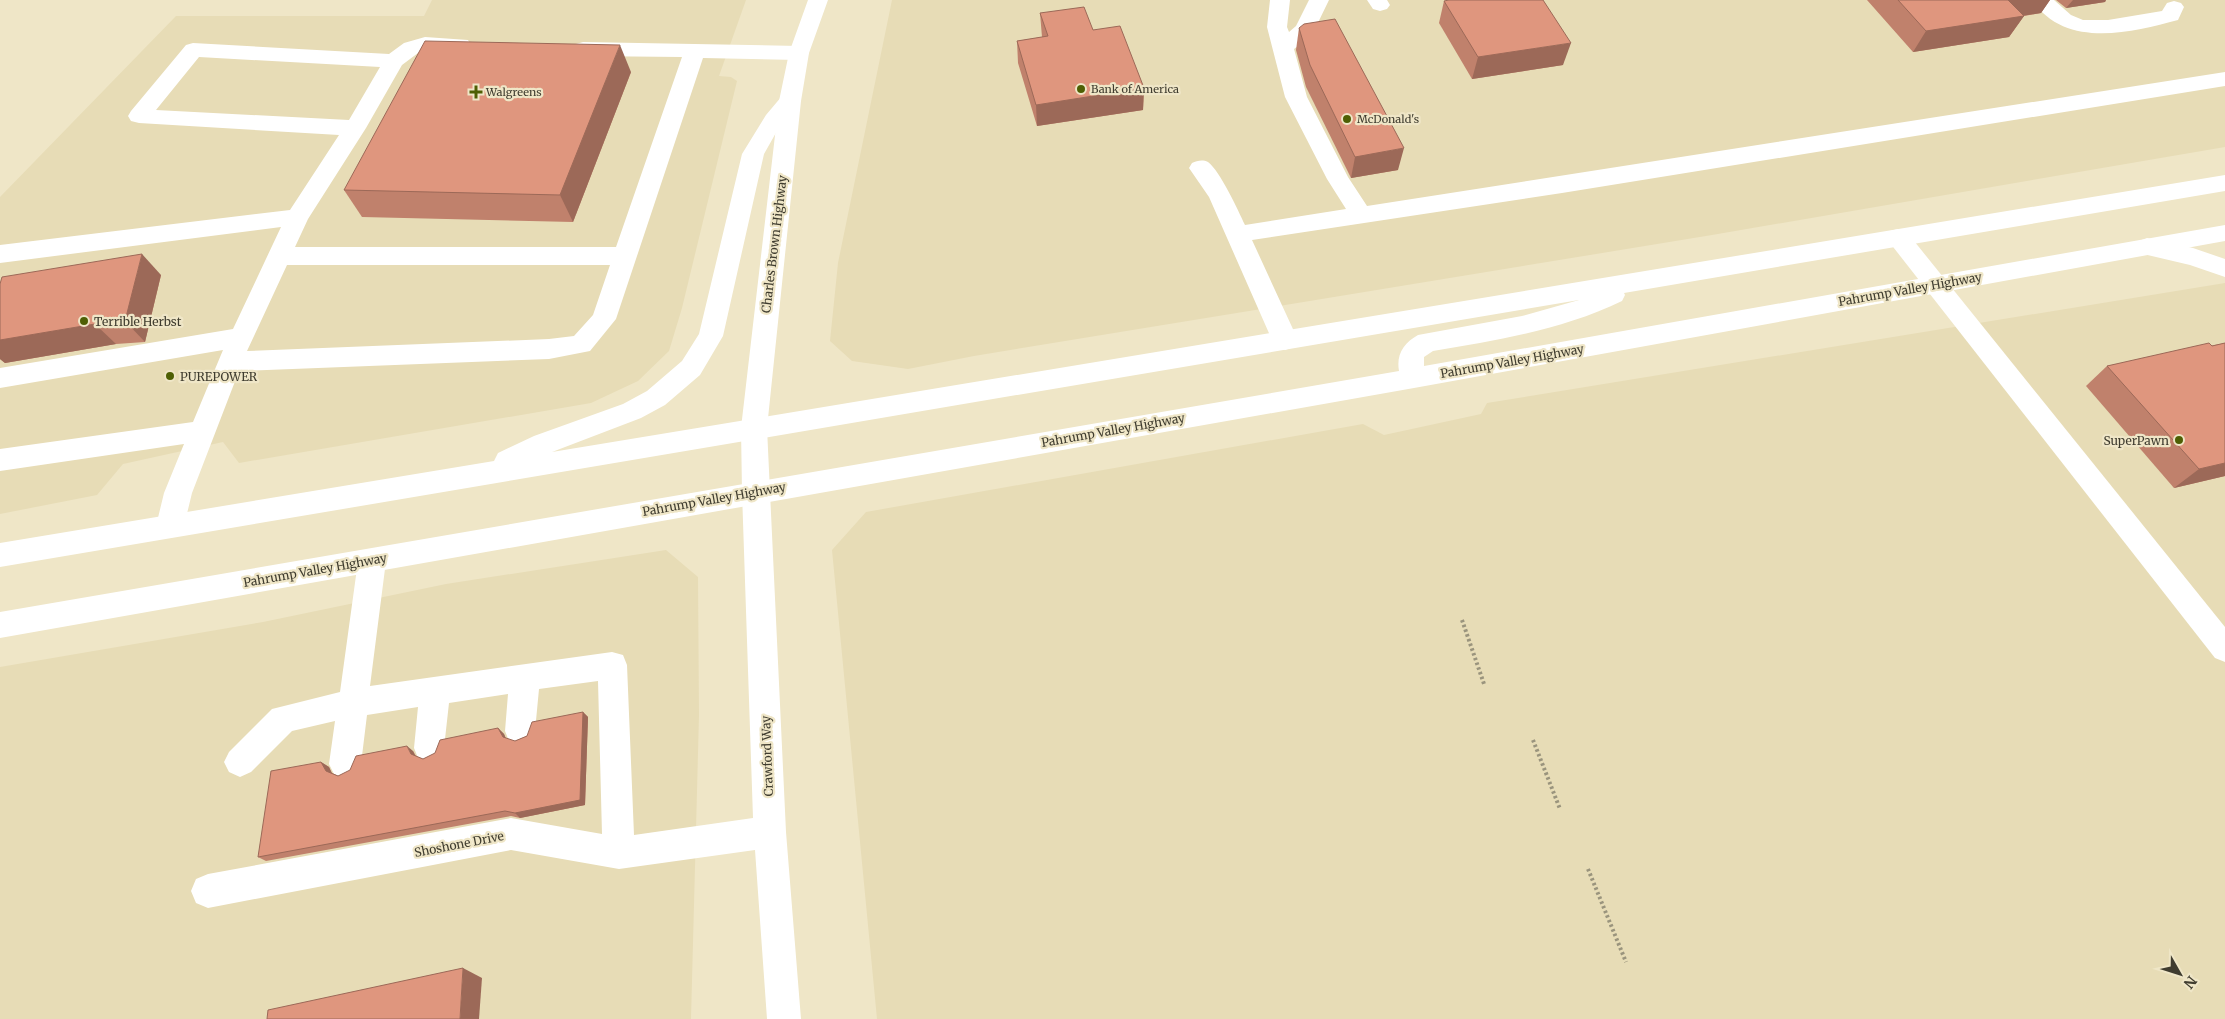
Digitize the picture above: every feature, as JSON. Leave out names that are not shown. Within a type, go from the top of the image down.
[{"type":"main road","name":"Charles Brown Highway","points":[[756,492],[754,428],[790,101],[800,53],[818,0]]},
{"type":"main road","points":[[1280,0],[1277,27],[1296,97],[1338,179],[1361,215]]},
{"type":"main road","points":[[1282,48],[1305,30],[1319,0]]},
{"type":"main road","points":[[2042,0],[2057,14],[2072,24],[2090,27],[2171,16],[2174,7]]},
{"type":"main road","points":[[170,526],[178,493],[201,431],[278,256],[297,217],[355,128],[394,60],[411,48],[424,44],[484,46]]},
{"type":"main road","points":[[564,48],[800,53]]},
{"type":"main road","points":[[355,128],[139,116],[194,50],[394,60]]},
{"type":"main road","points":[[230,362],[549,349],[581,344],[604,319],[694,52]]},
{"type":"main road","points":[[1238,234],[2225,80]]},
{"type":"main road","points":[[482,474],[543,444],[632,411],[656,398],[691,368],[711,336],[753,154],[763,134],[790,101]]},
{"type":"main road","points":[[1200,168],[1220,194],[1285,340]]},
{"type":"main road","points":[[0,555],[2225,182]]},
{"type":"main road","points":[[0,254],[297,217]]},
{"type":"main road","name":"Pahrump Valley Highway","points":[[0,625],[1414,378],[2225,232]]},
{"type":"main road","points":[[1898,237],[2225,649]]},
{"type":"main road","points":[[2147,246],[2193,257],[2225,268]]},
{"type":"main road","points":[[278,256],[625,256]]},
{"type":"main road","points":[[1414,378],[1410,362],[1412,355],[1418,347],[1427,342],[1554,318],[1581,310],[1638,281]]},
{"type":"main road","points":[[0,378],[241,337]]},
{"type":"main road","points":[[0,460],[201,431]]},
{"type":"main road","name":"Crawford Way","points":[[756,492],[770,832],[784,1019]]},
{"type":"main road","points":[[345,764],[372,560]]},
{"type":"main road","points":[[240,762],[283,719],[354,703],[612,665],[619,853]]},
{"type":"main road","points":[[520,730],[525,678]]},
{"type":"main road","points":[[429,748],[435,692]]},
{"type":"main road","name":"Shoshone Drive","points":[[208,891],[332,862],[512,827],[619,853],[770,832]]},
{"type":"path","points":[[1462,620],[1484,684]]},
{"type":"path","points":[[1533,740],[1560,809]]},
{"type":"path","points":[[1588,870],[1626,962]]},
{"type":"shaded area","points":[[432,0],[746,0],[719,76],[731,77],[737,81],[682,308],[669,351],[638,381],[591,403],[239,463],[223,442],[123,464],[97,495],[0,514],[0,197],[176,16],[424,16]]},
{"type":"shaded area","points":[[892,0],[2225,0],[2225,147],[1712,235],[974,356],[908,369],[852,361],[830,341],[838,263]]},
{"type":"shaded area","points":[[2225,283],[2225,1019],[877,1019],[832,550],[866,512],[1363,424],[1384,435],[1481,414],[1487,403]]},
{"type":"shaded area","points":[[666,550],[698,577],[699,715],[691,1019],[0,1019],[0,667],[263,622],[446,584]]},
{"type":"building","points":[[1543,0],[1571,43],[1478,57],[1444,1]]},
{"type":"building","points":[[1898,0],[2008,0],[2024,16],[1926,31]]},
{"type":"building","name":"Bank of America","points":[[1084,7],[1093,30],[1120,26],[1144,88],[1036,105],[1017,41],[1048,36],[1040,13]]},
{"type":"building","name":"McDonald's","points":[[1335,19],[1404,148],[1355,157],[1310,65],[1299,28],[1304,24]]},
{"type":"building","name":"Walgreens","points":[[425,41],[620,45],[560,195],[344,190]]},
{"type":"building","points":[[142,254],[125,321],[95,324],[0,340],[0,284],[2,277]]},
{"type":"building","points":[[2209,343],[2212,346],[2225,343],[2225,463],[2199,469],[2107,366]]},
{"type":"building","points":[[583,712],[580,800],[515,813],[505,811],[258,857],[271,771],[321,762],[326,771],[338,776],[350,770],[356,756],[407,746],[411,754],[423,759],[435,753],[440,740],[498,728],[503,737],[515,741],[527,736],[532,722]]},
{"type":"building","points":[[463,968],[460,1019],[267,1019],[268,1010]]},
{"type":"place","name":"Bank of America","points":[[1081,89]]},
{"type":"place","name":"Walgreens","points":[[476,92]]},
{"type":"place","name":"McDonald's","points":[[1347,119]]},
{"type":"place","name":"Terrible Herbst","points":[[84,321]]},
{"type":"place","name":"PUREPOWER","points":[[170,376]]},
{"type":"place","name":"SuperPawn","points":[[2179,440]]}]
